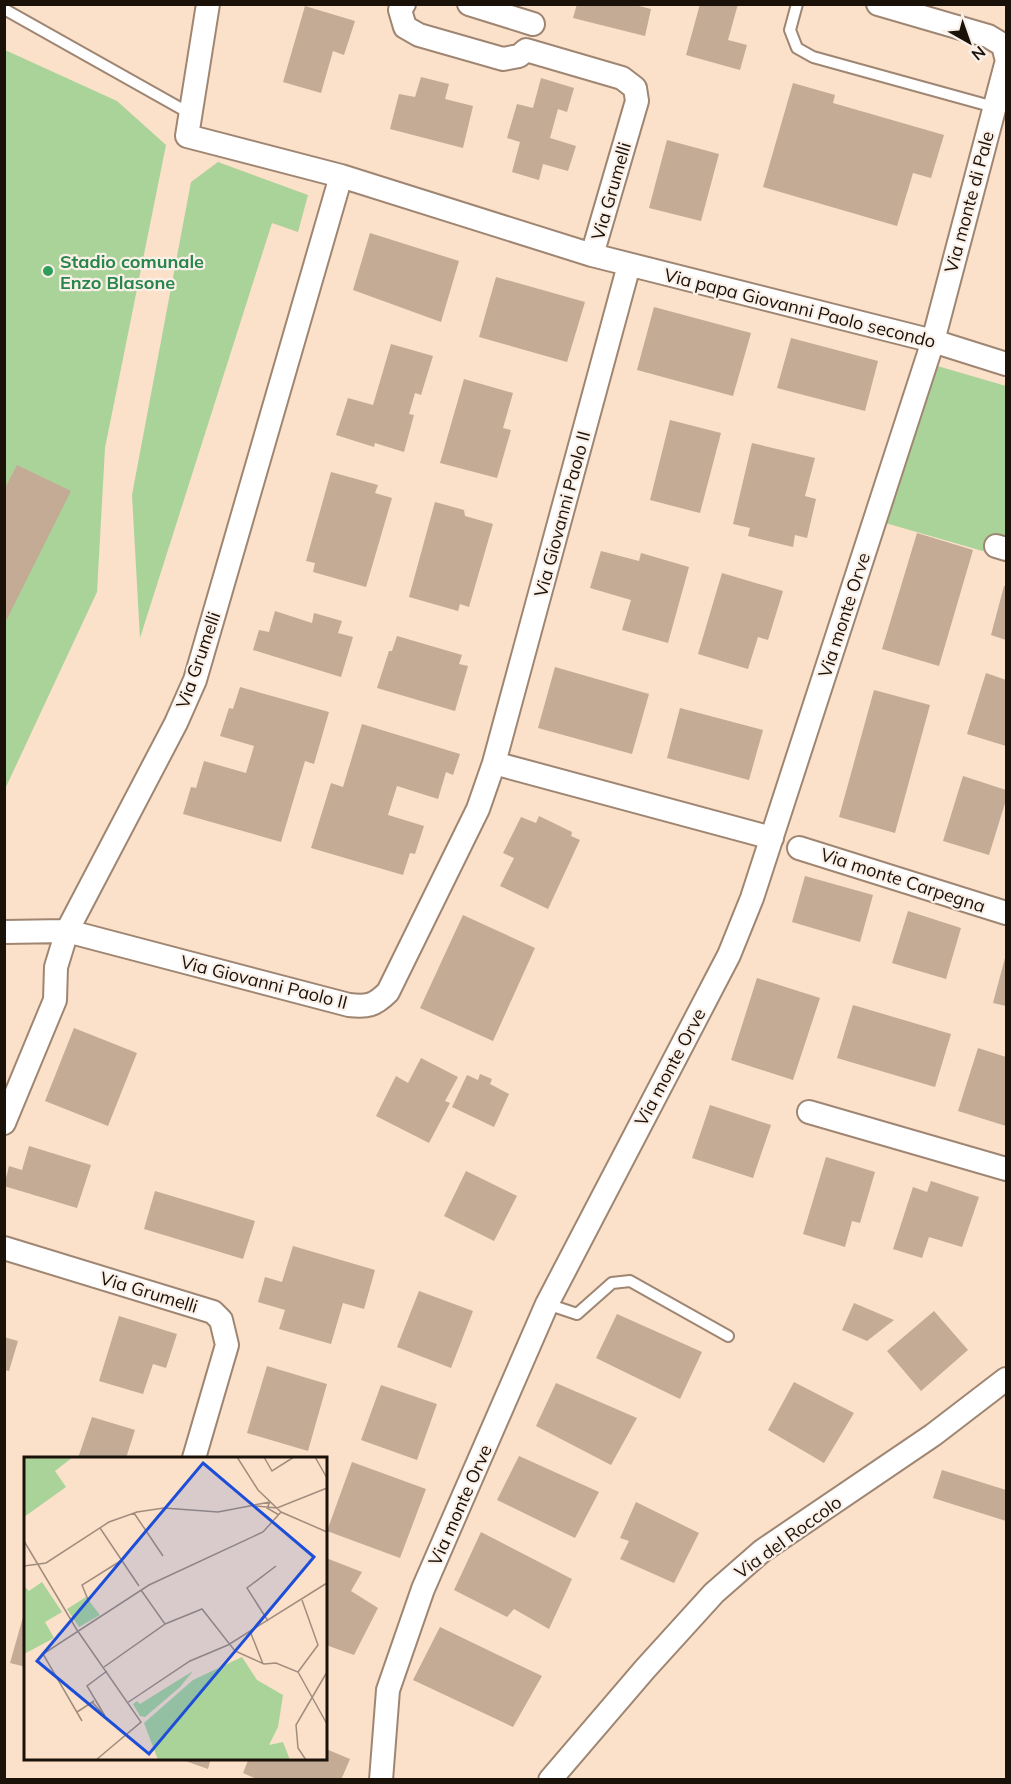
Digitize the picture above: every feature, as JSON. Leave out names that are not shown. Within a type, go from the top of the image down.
[{"type":"street","name":"Via Grumelli","points":[[208,4],[187,136],[341,176],[592,255],[637,101],[635,88],[622,78],[526,50]]},
{"type":"street","points":[[404,4],[400,10],[405,27],[419,35],[503,59],[519,57],[526,50],[536,14],[469,4]]},
{"type":"street","points":[[878,4],[988,36],[1003,45],[1006,57]]},
{"type":"street","name":"Via monte di Pale","points":[[933,341],[1006,64]]},
{"type":"street","name":"Via Grumelli","points":[[7,1111],[55,1000],[56,967],[67,930],[176,723],[195,680],[341,176]]},
{"type":"street","name":"Via papa Giovanni Paolo secondo","points":[[592,255],[933,341],[1006,364]]},
{"type":"street","name":"Via Giovanni Paolo II","points":[[4,932],[67,930],[349,1005],[365,1007],[379,1001],[388,992],[478,809],[495,763],[629,265]]},
{"type":"street","name":"Via monte Orve","points":[[381,1779],[388,1690],[423,1589],[547,1304],[729,955],[752,898],[933,341]]},
{"type":"street","points":[[495,763],[772,838]]},
{"type":"street","name":"Via monte Carpegna","points":[[800,848],[1006,913]]},
{"type":"street","points":[[809,1112],[1006,1169]]},
{"type":"street","name":"Via Grumelli","points":[[4,1248],[213,1312],[221,1320],[227,1345],[194,1457]]},
{"type":"street","name":"Via del Roccolo","points":[[550,1779],[714,1593],[762,1551],[933,1435],[1006,1379]]},
{"type":"lane","points":[[797,4],[790,30],[797,48],[813,57],[994,107]]},
{"type":"lane","points":[[4,9],[189,113]]},
{"type":"lane","points":[[547,1304],[577,1314],[612,1283],[630,1281],[728,1336]]},
{"type":"green space","name":"Stadio comunale Enzo Blasone","points":[[5,50],[117,101],[166,145],[105,448],[97,592],[5,789]]},
{"type":"green space","points":[[218,162],[308,195],[298,232],[272,223],[140,638],[132,495],[191,182]]},
{"type":"green space","points":[[934,365],[1006,386],[1006,546],[992,542],[986,552],[882,522]]},
{"type":"building","points":[[577,4],[631,4],[651,9],[645,36],[573,18]]},
{"type":"building","points":[[700,4],[738,4],[728,40],[747,45],[740,70],[686,55]]},
{"type":"building","points":[[305,6],[355,21],[344,55],[333,51],[321,93],[283,82]]},
{"type":"building","points":[[421,77],[449,84],[445,99],[473,106],[463,148],[390,129],[399,94],[415,97]]},
{"type":"building","points":[[541,78],[574,88],[567,112],[558,109],[550,138],[576,146],[568,171],[543,164],[539,180],[512,172],[520,142],[507,138],[517,104],[533,108]]},
{"type":"building","points":[[793,83],[835,95],[833,103],[944,135],[931,178],[913,173],[897,226],[763,187]]},
{"type":"building","points":[[667,140],[719,154],[701,221],[649,208]]},
{"type":"building","points":[[370,233],[459,261],[441,322],[353,290]]},
{"type":"building","points":[[496,277],[585,302],[567,362],[479,337]]},
{"type":"building","points":[[654,307],[751,333],[733,396],[637,370]]},
{"type":"building","points":[[791,338],[878,361],[865,411],[777,388]]},
{"type":"building","points":[[391,344],[433,356],[421,395],[415,393],[409,414],[414,415],[404,452],[375,443],[374,447],[336,435],[348,398],[373,405]]},
{"type":"building","points":[[464,379],[513,393],[503,428],[511,430],[497,478],[440,463]]},
{"type":"building","points":[[670,420],[721,433],[700,513],[650,500]]},
{"type":"building","points":[[752,443],[815,458],[805,496],[816,499],[807,538],[795,535],[793,547],[748,536],[750,528],[733,524]]},
{"type":"building","points":[[17,465],[71,491],[4,625],[4,490]]},
{"type":"building","points":[[331,472],[378,485],[375,493],[392,498],[366,587],[313,572],[315,563],[306,561]]},
{"type":"building","points":[[435,502],[464,510],[465,516],[493,524],[469,607],[460,604],[458,611],[409,597]]},
{"type":"building","points":[[917,533],[973,550],[939,666],[882,649]]},
{"type":"building","points":[[601,551],[639,561],[641,553],[689,567],[668,643],[622,630],[631,600],[590,588]]},
{"type":"building","points":[[722,573],[783,591],[768,640],[758,637],[748,669],[698,654]]},
{"type":"building","points":[[1004,586],[1006,586],[1006,640],[991,635]]},
{"type":"building","points":[[275,611],[312,623],[314,613],[342,621],[338,633],[353,637],[341,677],[253,650],[259,630],[269,632]]},
{"type":"building","points":[[397,636],[462,655],[459,664],[468,666],[455,711],[377,688],[389,651],[392,651]]},
{"type":"building","points":[[555,667],[649,694],[632,754],[538,728]]},
{"type":"building","points":[[986,673],[1006,680],[1006,746],[967,734]]},
{"type":"building","points":[[240,687],[329,712],[314,764],[305,761],[281,842],[183,814],[191,787],[196,788],[204,761],[246,773],[254,746],[220,736],[229,708],[233,709]]},
{"type":"building","points":[[874,690],[930,705],[895,833],[839,817]]},
{"type":"building","points":[[680,708],[763,730],[749,780],[667,758]]},
{"type":"building","points":[[362,724],[460,754],[453,775],[446,772],[438,799],[397,786],[388,815],[424,826],[415,854],[410,853],[403,875],[311,848],[331,783],[343,787]]},
{"type":"building","points":[[963,776],[1006,790],[1006,800],[989,855],[943,841]]},
{"type":"building","points":[[539,816],[572,832],[571,836],[580,840],[548,909],[500,886],[514,858],[503,853],[521,817],[536,823]]},
{"type":"building","points":[[805,876],[873,895],[860,942],[792,922]]},
{"type":"building","points":[[908,911],[961,928],[946,979],[892,963]]},
{"type":"building","points":[[463,915],[535,948],[493,1041],[420,1008]]},
{"type":"building","points":[[1006,954],[1006,1006],[993,1003]]},
{"type":"building","points":[[757,978],[820,998],[793,1080],[731,1060]]},
{"type":"building","points":[[853,1005],[951,1034],[935,1087],[837,1058]]},
{"type":"building","points":[[74,1028],[137,1053],[108,1126],[45,1101]]},
{"type":"building","points":[[978,1048],[1006,1057],[1006,1126],[958,1111]]},
{"type":"building","points":[[421,1058],[458,1077],[445,1101],[450,1103],[429,1143],[376,1116],[396,1076],[408,1083]]},
{"type":"building","points":[[480,1074],[492,1079],[490,1084],[509,1094],[494,1127],[452,1107],[467,1075],[478,1080]]},
{"type":"building","points":[[710,1105],[771,1125],[753,1178],[692,1158]]},
{"type":"building","points":[[29,1146],[91,1165],[77,1208],[4,1186],[9,1166],[22,1170]]},
{"type":"building","points":[[826,1157],[875,1172],[860,1223],[852,1221],[845,1247],[803,1234]]},
{"type":"building","points":[[466,1171],[517,1196],[494,1241],[444,1216]]},
{"type":"building","points":[[931,1181],[979,1197],[962,1247],[929,1237],[922,1258],[893,1249],[913,1187],[927,1192]]},
{"type":"building","points":[[155,1191],[255,1221],[243,1259],[144,1229]]},
{"type":"building","points":[[293,1246],[375,1270],[364,1309],[343,1303],[331,1344],[279,1329],[285,1310],[258,1302],[265,1277],[282,1282]]},
{"type":"building","points":[[419,1291],[473,1311],[451,1368],[397,1347]]},
{"type":"building","points":[[854,1303],[894,1320],[867,1341],[842,1330]]},
{"type":"building","points":[[934,1311],[968,1350],[921,1391],[887,1351]]},
{"type":"building","points":[[617,1314],[702,1352],[680,1399],[596,1358]]},
{"type":"building","points":[[119,1316],[177,1334],[166,1368],[153,1364],[143,1394],[99,1381]]},
{"type":"building","points":[[4,1337],[18,1341],[9,1371],[4,1370]]},
{"type":"building","points":[[267,1366],[327,1384],[308,1451],[247,1433]]},
{"type":"building","points":[[794,1382],[854,1413],[824,1463],[768,1430]]},
{"type":"building","points":[[556,1383],[637,1418],[611,1465],[536,1426]]},
{"type":"building","points":[[381,1385],[437,1404],[417,1460],[361,1440]]},
{"type":"building","points":[[92,1417],[135,1430],[126,1457],[78,1457]]},
{"type":"building","points":[[519,1456],[599,1492],[575,1538],[497,1500]]},
{"type":"building","points":[[352,1462],[426,1489],[400,1558],[327,1531]]},
{"type":"building","points":[[942,1470],[1006,1490],[1006,1521],[933,1498]]},
{"type":"building","points":[[636,1502],[699,1533],[674,1583],[620,1559],[629,1541],[620,1538]]},
{"type":"building","points":[[481,1532],[572,1579],[549,1629],[514,1609],[507,1617],[454,1590]]},
{"type":"building","points":[[327,1558],[362,1572],[351,1591],[378,1608],[354,1655],[327,1645]]},
{"type":"building","points":[[24,1614],[24,1666],[10,1663]]},
{"type":"building","points":[[440,1627],[542,1676],[513,1727],[413,1680]]},
{"type":"building","points":[[327,1749],[350,1759],[341,1780],[259,1780],[243,1773],[248,1760],[327,1760]]},
{"type":"building","points":[[183,1760],[210,1760],[208,1769]]},
{"type":"place","name":"Stadio comunale Enzo Blasone","points":[[48,271]]}]
